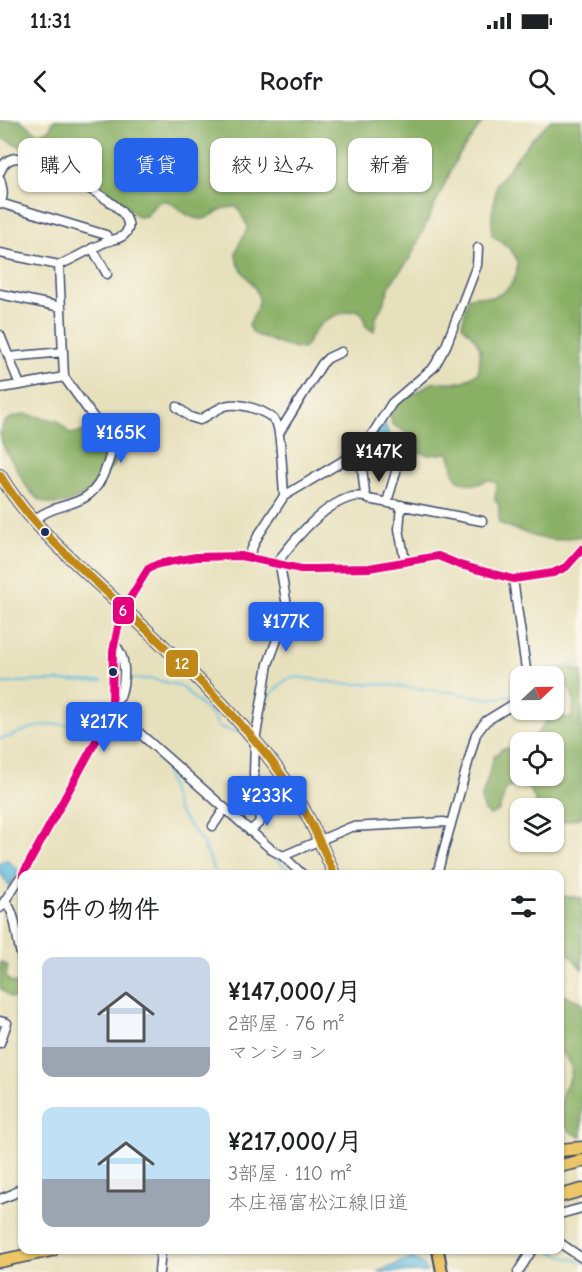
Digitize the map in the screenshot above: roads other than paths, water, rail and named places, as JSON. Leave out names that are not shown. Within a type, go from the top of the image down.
[{"type":"highway","points":[[564,1150],[582,1148]]},
{"type":"highway","points":[[564,1165],[582,1161]]},
{"type":"highway","points":[[564,1195],[582,1190]]},
{"type":"highway","points":[[0,1261],[29,1254]]},
{"type":"main road","points":[[0,476],[34,520],[207,687],[255,741],[290,786],[332,870]]},
{"type":"main road","points":[[439,1254],[441,1272]]},
{"type":"street","points":[[0,172],[6,162],[12,158],[18,158],[86,186],[112,204],[127,218],[128,228],[125,234],[59,265],[0,253]]},
{"type":"street","points":[[0,179],[3,199],[0,202],[106,235],[110,241]]},
{"type":"street","points":[[92,248],[107,274]]},
{"type":"street","points":[[248,557],[258,536],[284,496],[360,451],[392,403],[434,367],[446,346],[477,265],[478,248]]},
{"type":"street","points":[[34,520],[44,512],[87,498],[102,479],[112,450],[110,440],[64,377],[59,265]]},
{"type":"street","points":[[0,294],[61,307]]},
{"type":"street","points":[[0,335],[20,385]]},
{"type":"street","points":[[9,357],[63,352]]},
{"type":"street","points":[[279,433],[322,364],[328,358],[341,352]]},
{"type":"street","points":[[0,388],[64,377]]},
{"type":"street","points":[[177,407],[190,417],[200,420],[226,405],[258,409],[276,422],[279,433],[284,496]]},
{"type":"street","points":[[360,451],[366,497]]},
{"type":"street","points":[[387,502],[396,472]]},
{"type":"street","points":[[250,831],[260,822],[254,775],[255,741],[268,664],[286,615],[286,597],[278,565],[295,539],[332,506],[354,496],[482,520]]},
{"type":"street","points":[[401,505],[399,529],[405,561]]},
{"type":"street","points":[[26,870],[103,728],[111,706],[114,644],[124,609],[148,569],[158,564],[196,557],[248,557],[302,569],[369,568],[438,556],[460,565],[513,579],[553,573],[566,567],[582,549]]},
{"type":"street","points":[[513,579],[526,666]]},
{"type":"street","points":[[111,706],[223,811],[272,850],[283,856],[298,870]]},
{"type":"street","points":[[438,870],[478,729],[490,718],[510,706]]},
{"type":"street","points":[[213,826],[223,811]]},
{"type":"street","points":[[283,856],[351,827],[444,822],[451,824]]},
{"type":"street","points":[[18,882],[3,905],[12,909],[18,945]]},
{"type":"street","points":[[0,1021],[7,1023],[0,1043]]},
{"type":"street","points":[[0,1199],[18,1190]]},
{"type":"street","points":[[564,1213],[582,1208]]},
{"type":"street","points":[[564,1245],[582,1258]]},
{"type":"street","points":[[159,1272],[161,1254]]},
{"type":"street","points":[[518,1272],[529,1254]]},
{"type":"water","points":[[385,425],[395,450],[389,463],[376,460],[367,454],[369,446]]},
{"type":"water","points":[[7,860],[18,870],[9,886],[0,872],[0,862]]},
{"type":"water","points":[[411,1258],[423,1264],[427,1272],[378,1272]]},
{"type":"waterway","points":[[570,665],[582,663]]},
{"type":"waterway","points":[[268,697],[282,683],[297,677],[344,684],[378,684],[449,692],[491,699],[510,696]]},
{"type":"waterway","points":[[132,679],[151,679],[181,686],[215,719],[218,727],[239,732]]},
{"type":"waterway","points":[[0,684],[38,681],[102,681]]},
{"type":"waterway","points":[[0,739],[34,727],[52,725],[79,726],[96,730]]},
{"type":"waterway","points":[[106,735],[145,743]]},
{"type":"waterway","points":[[152,749],[163,762],[288,870]]},
{"type":"waterway","points":[[163,762],[177,810],[203,843],[214,870]]},
{"type":"waterway","points":[[556,1254],[582,1263]]}]
